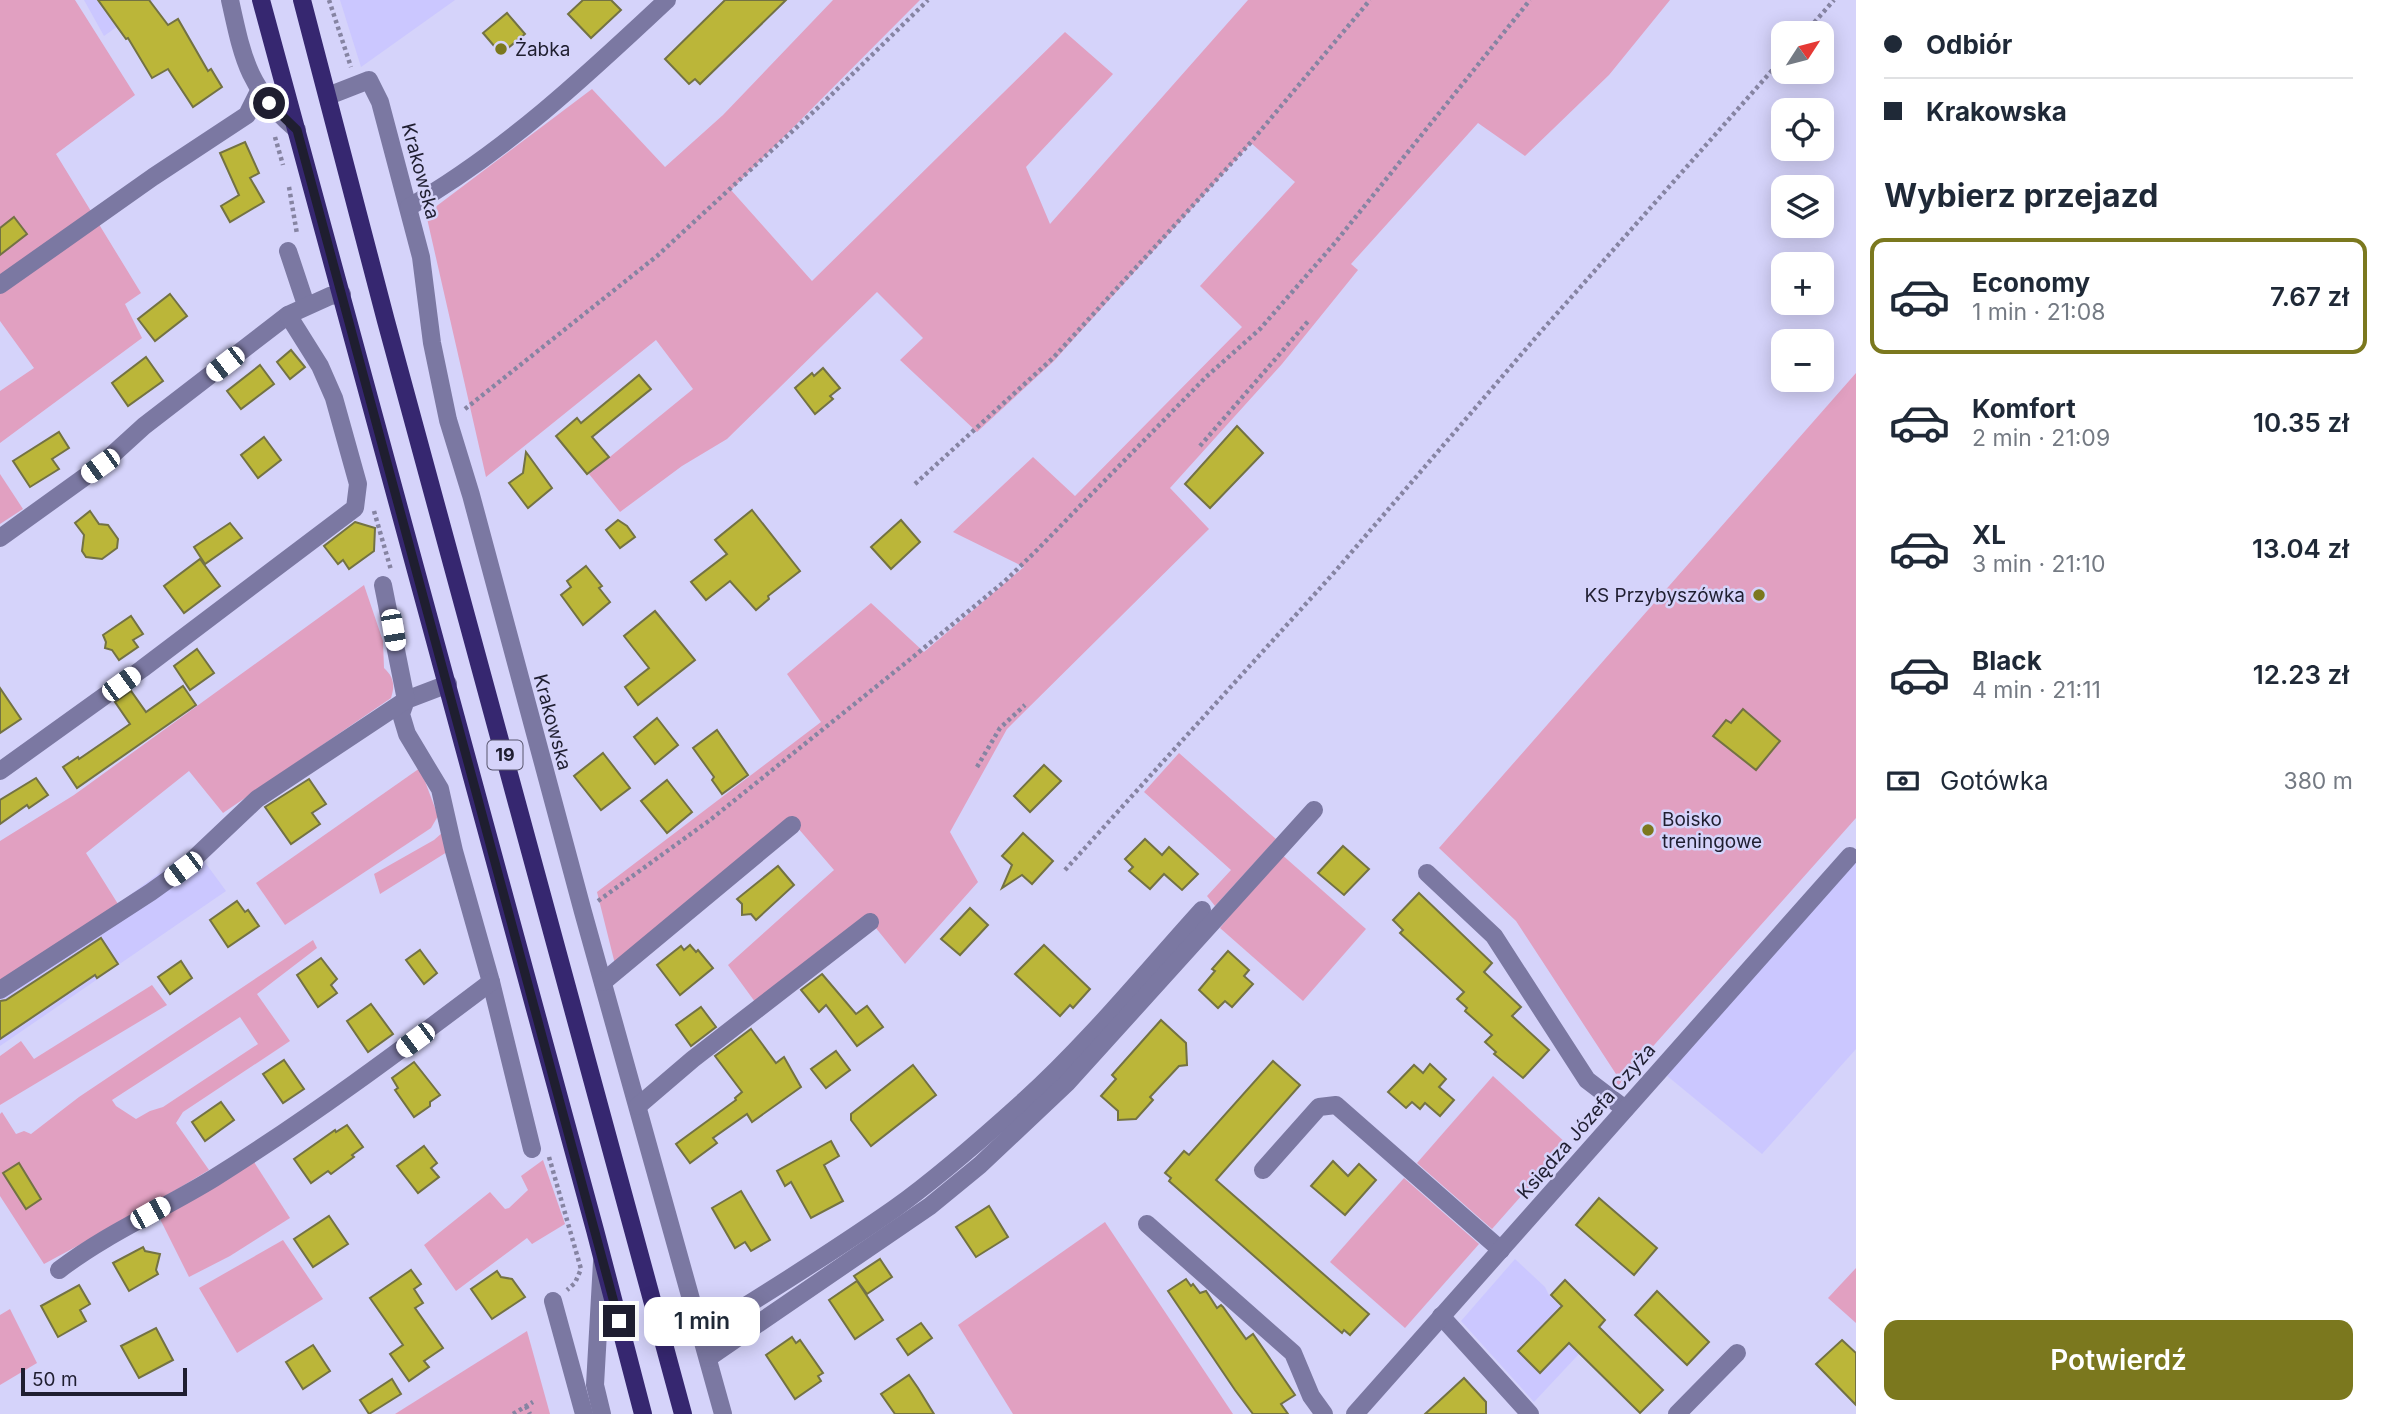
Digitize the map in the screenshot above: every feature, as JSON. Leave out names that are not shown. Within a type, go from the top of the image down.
[{"type":"main road","name":"19","points":[[261,0],[448,684],[643,1414]]},
{"type":"main road","name":"19","points":[[302,0],[386,321],[683,1414]]},
{"type":"street","points":[[230,0],[248,69],[264,97],[297,130]]},
{"type":"street","points":[[409,207],[521,130],[590,72],[667,0]]},
{"type":"street","name":"Krakowska","points":[[358,84],[369,80],[380,102],[409,207],[421,257],[432,343],[448,420],[471,495],[583,912],[723,1414]]},
{"type":"street","points":[[328,96],[358,84]]},
{"type":"street","points":[[0,285],[153,177],[247,115],[264,97]]},
{"type":"street","points":[[288,253],[306,306]]},
{"type":"street","points":[[0,538],[100,466],[144,426],[288,315],[342,294]]},
{"type":"street","points":[[0,771],[142,669],[355,508],[358,484],[334,398],[320,366],[288,315]]},
{"type":"street","points":[[383,585],[405,700],[401,714],[407,734],[440,789],[533,1149]]},
{"type":"street","points":[[0,990],[183,869],[257,799],[405,700],[448,684]]},
{"type":"street","points":[[708,1358],[930,1206],[980,1164],[1066,1083],[1314,810]]},
{"type":"street","points":[[603,982],[792,825]]},
{"type":"street","name":"Księdza Józefa Czyża","points":[[1355,1414],[1850,856]]},
{"type":"street","points":[[1427,873],[1494,936],[1587,1080],[1625,1109]]},
{"type":"street","points":[[702,1333],[894,1209],[932,1180],[1026,1100],[1202,910]]},
{"type":"street","points":[[638,1106],[693,1059],[870,922]]},
{"type":"street","points":[[59,1270],[89,1247],[212,1179],[334,1099],[491,982]]},
{"type":"street","points":[[1263,1170],[1319,1107],[1336,1105],[1501,1250]]},
{"type":"street","points":[[1147,1224],[1293,1353],[1311,1395],[1324,1414]]},
{"type":"street","points":[[592,1414],[602,1255]]},
{"type":"street","points":[[553,1301],[584,1414]]},
{"type":"street","points":[[1441,1317],[1530,1414]]},
{"type":"street","points":[[1677,1414],[1737,1353]]},
{"type":"street","points":[[595,1385],[603,1414]]},
{"type":"path","points":[[329,0],[358,84]]},
{"type":"path","points":[[448,420],[465,410],[657,256],[823,103],[928,0]]},
{"type":"path","points":[[915,484],[1053,358],[1251,142],[1370,0]]},
{"type":"path","points":[[583,912],[710,820],[1005,581],[1206,377],[1261,329],[1334,244],[1530,0]]},
{"type":"path","points":[[1816,21],[1834,0]]},
{"type":"path","points":[[1065,870],[1332,575],[1537,335],[1771,72]]},
{"type":"path","points":[[264,97],[286,174]]},
{"type":"path","points":[[288,253],[299,244],[289,186]]},
{"type":"path","points":[[1200,446],[1310,319]]},
{"type":"path","points":[[357,494],[373,507],[392,573],[383,585]]},
{"type":"path","points":[[976,767],[1000,728],[1025,705]]},
{"type":"path","points":[[533,1149],[549,1157],[581,1269],[575,1283],[553,1301]]},
{"type":"path","points":[[513,1414],[533,1402]]},
{"type":"path","points":[[526,1406],[530,1414]]},
{"type":"shaded area","points":[[0,0],[75,0],[135,95],[56,154],[141,293],[125,304],[142,338],[0,443],[0,391],[34,368],[0,321]]},
{"type":"shaded area","points":[[84,0],[154,0],[104,36]]},
{"type":"shaded area","points":[[340,0],[455,0],[361,67]]},
{"type":"shaded area","points":[[833,0],[920,0],[731,190],[812,281],[1065,32],[1113,74],[1026,167],[1050,224],[1248,0],[1670,0],[1609,75],[1525,156],[1478,123],[1351,264],[1358,270],[1282,364],[1170,488],[1209,529],[1007,729],[950,832],[978,882],[905,964],[867,917],[758,1006],[728,965],[834,870],[791,820],[615,964],[597,892],[821,722],[787,674],[871,603],[924,652],[1024,567],[953,532],[1033,457],[1075,496],[1242,327],[1200,286],[1295,182],[1251,143],[1054,361],[977,432],[900,360],[923,338],[877,292],[727,439],[682,466],[620,512],[589,474],[693,389],[656,340],[486,477],[426,214],[592,89],[665,167],[723,115]]},
{"type":"shaded area","name":"KS Przybyszówka","points":[[1856,373],[1856,818],[1615,1089],[1616,1074],[1516,921],[1439,848]]},
{"type":"shaded area","points":[[0,474],[23,509],[0,524]]},
{"type":"shaded area","points":[[364,585],[383,641],[384,668],[393,682],[391,698],[223,813],[189,771],[86,853],[118,904],[0,981],[0,841],[74,795]]},
{"type":"shaded area","points":[[1179,753],[1276,839],[1215,906],[1207,896],[1231,870],[1144,792]]},
{"type":"shaded area","points":[[420,768],[438,816],[431,828],[285,925],[256,883]]},
{"type":"shaded area","points":[[442,833],[447,852],[380,894],[374,874]]},
{"type":"shaded area","points":[[1280,853],[1366,929],[1303,1001],[1220,928]]},
{"type":"shaded area","points":[[182,856],[204,861],[226,891],[0,1046],[0,981],[118,904]]},
{"type":"shaded area","points":[[1856,859],[1856,1049],[1762,1154],[1666,1075]]},
{"type":"shaded area","points":[[313,940],[317,948],[257,994],[290,1041],[183,1112],[176,1123],[209,1170],[131,1217],[44,1264],[0,1196],[0,1114],[2,1112],[16,1134],[24,1131],[31,1134],[79,1097]],"holes":[[[240,1017],[258,1044],[163,1107],[136,1119],[116,1106],[112,1100]]]},
{"type":"shaded area","points":[[152,985],[167,1005],[0,1105],[0,1056],[21,1041],[34,1059]]},
{"type":"shaded area","points":[[1493,1076],[1567,1144],[1492,1229],[1417,1163]]},
{"type":"shaded area","points":[[543,1160],[565,1224],[532,1244],[527,1238],[456,1291],[424,1245],[490,1192],[505,1209],[509,1208],[528,1190],[521,1176]]},
{"type":"shaded area","points":[[254,1162],[290,1218],[230,1256],[189,1277],[159,1217]]},
{"type":"shaded area","points":[[1404,1178],[1479,1244],[1405,1328],[1330,1262]]},
{"type":"shaded area","points":[[1105,1222],[1233,1414],[1013,1414],[958,1325]]},
{"type":"shaded area","points":[[283,1240],[323,1299],[237,1353],[199,1288]]},
{"type":"shaded area","points":[[1515,1259],[1593,1339],[1534,1402],[1461,1321]]},
{"type":"shaded area","points":[[1856,1268],[1856,1323],[1828,1298]]},
{"type":"shaded area","points":[[10,1309],[37,1363],[0,1385],[0,1315]]},
{"type":"shaded area","points":[[527,1331],[550,1414],[395,1414]]},
{"type":"building","points":[[98,0],[149,0],[168,25],[178,19],[208,71],[211,69],[222,87],[193,107],[168,69],[152,78],[128,38],[126,39]]},
{"type":"building","points":[[583,0],[611,0],[621,10],[591,38],[568,14]]},
{"type":"building","points":[[725,0],[786,0],[700,84],[695,79],[689,84],[665,59]]},
{"type":"building","points":[[507,13],[525,34],[501,54],[483,33]]},
{"type":"building","points":[[245,142],[259,173],[250,178],[264,202],[230,222],[221,206],[239,195],[220,153]]},
{"type":"building","points":[[14,217],[27,234],[0,255],[0,228]]},
{"type":"building","points":[[170,294],[187,316],[155,341],[138,319]]},
{"type":"building","points":[[291,350],[305,367],[290,379],[277,362]]},
{"type":"building","points":[[146,357],[163,381],[128,406],[112,383]]},
{"type":"building","points":[[260,365],[274,384],[241,409],[227,391]]},
{"type":"building","points":[[823,368],[840,388],[830,396],[833,399],[815,414],[795,388],[812,373],[814,376]]},
{"type":"building","points":[[639,375],[651,389],[592,437],[609,457],[587,474],[556,436],[577,418],[581,423]]},
{"type":"building","points":[[1237,426],[1263,453],[1210,508],[1185,484]]},
{"type":"building","points":[[59,432],[69,448],[52,459],[59,469],[30,487],[13,461]]},
{"type":"building","points":[[264,437],[281,460],[258,478],[241,455]]},
{"type":"building","points":[[526,452],[552,488],[528,508],[509,483],[523,473]]},
{"type":"building","points":[[752,510],[800,571],[768,596],[769,599],[756,610],[730,581],[706,600],[691,582],[727,554],[715,540]]},
{"type":"building","points":[[90,511],[99,524],[108,525],[118,539],[117,548],[102,559],[86,557],[82,551],[84,535],[75,523]]},
{"type":"building","points":[[618,520],[627,526],[635,537],[620,548],[606,530]]},
{"type":"building","points":[[901,520],[920,542],[891,569],[871,547]]},
{"type":"building","points":[[355,522],[375,528],[374,551],[349,569],[343,560],[338,564],[324,546]]},
{"type":"building","points":[[230,523],[242,538],[205,564],[194,547]]},
{"type":"building","points":[[200,559],[220,586],[184,613],[164,586]]},
{"type":"building","points":[[586,566],[602,586],[599,588],[610,602],[583,625],[561,595],[571,587],[567,581]]},
{"type":"building","points":[[655,611],[695,660],[638,705],[625,687],[649,668],[624,636]]},
{"type":"building","points":[[131,616],[143,634],[133,640],[138,647],[119,660],[112,650],[105,648],[103,635]]},
{"type":"building","points":[[197,649],[214,673],[190,690],[174,666]]},
{"type":"building","points":[[183,686],[196,705],[77,788],[63,767],[130,724],[115,702],[131,691],[146,712]]},
{"type":"building","points":[[0,688],[21,719],[0,733]]},
{"type":"building","points":[[1743,709],[1780,741],[1756,770],[1713,736],[1726,720],[1731,723]]},
{"type":"building","points":[[657,718],[678,745],[655,764],[634,737]]},
{"type":"building","points":[[717,730],[748,775],[722,794],[712,780],[714,777],[693,748]]},
{"type":"building","points":[[603,753],[630,788],[601,810],[574,776]]},
{"type":"building","points":[[1044,765],[1061,781],[1030,812],[1014,796]]},
{"type":"building","points":[[36,778],[48,795],[29,808],[27,805],[0,824],[0,800]]},
{"type":"building","points":[[309,779],[326,804],[312,813],[320,824],[291,844],[265,807]]},
{"type":"building","points":[[667,780],[692,812],[667,833],[641,801]]},
{"type":"building","points":[[1023,833],[1053,861],[1032,884],[1022,875],[1002,888],[1012,865],[1002,856]]},
{"type":"building","points":[[1145,839],[1162,855],[1169,847],[1198,874],[1182,890],[1164,874],[1150,889],[1129,871],[1133,867],[1125,859]]},
{"type":"building","points":[[1343,846],[1369,869],[1344,895],[1318,873]]},
{"type":"building","points":[[778,866],[794,885],[756,920],[751,914],[742,915],[742,904],[737,899]]},
{"type":"building","points":[[1419,893],[1492,963],[1484,972],[1521,1007],[1512,1016],[1549,1050],[1523,1078],[1494,1054],[1496,1052],[1485,1042],[1492,1035],[1465,1011],[1467,1008],[1457,999],[1464,992],[1400,933],[1403,930],[1393,920]]},
{"type":"building","points":[[237,901],[245,912],[248,910],[259,926],[228,947],[210,920]]},
{"type":"building","points":[[970,908],[988,925],[960,955],[941,939]]},
{"type":"building","points":[[101,938],[118,964],[97,978],[95,975],[0,1039],[0,1001],[6,1000]]},
{"type":"building","points":[[690,945],[696,952],[698,950],[713,968],[680,995],[657,965],[681,946],[684,950]]},
{"type":"building","points":[[1044,945],[1090,989],[1073,1008],[1070,1005],[1060,1016],[1015,974]]},
{"type":"building","points":[[420,950],[437,973],[424,984],[406,960]]},
{"type":"building","points":[[1228,951],[1249,970],[1244,976],[1253,984],[1232,1007],[1225,1001],[1218,1008],[1199,990]]},
{"type":"building","points":[[321,958],[337,979],[331,985],[337,993],[318,1007],[297,975]]},
{"type":"building","points":[[181,961],[192,978],[170,994],[158,977]]},
{"type":"building","points":[[822,974],[856,1014],[867,1006],[883,1027],[857,1046],[826,1005],[819,1012],[801,990]]},
{"type":"building","points":[[371,1004],[393,1034],[368,1052],[347,1021]]},
{"type":"building","points":[[701,1007],[716,1027],[691,1046],[676,1025]]},
{"type":"building","points":[[1161,1020],[1186,1043],[1187,1065],[1179,1066],[1150,1097],[1153,1100],[1136,1119],[1118,1120],[1118,1111],[1101,1096],[1116,1079],[1112,1075]]},
{"type":"building","points":[[751,1029],[776,1063],[784,1057],[801,1087],[752,1122],[747,1114],[713,1138],[717,1143],[690,1163],[676,1144],[736,1100],[742,1092],[715,1056]]},
{"type":"building","points":[[836,1051],[850,1070],[826,1088],[811,1069]]},
{"type":"building","points":[[284,1060],[304,1089],[283,1103],[263,1074]]},
{"type":"building","points":[[1273,1061],[1300,1085],[1216,1180],[1369,1314],[1350,1335],[1344,1330],[1342,1333],[1313,1308],[1169,1181],[1171,1178],[1165,1173],[1184,1151],[1189,1155]]},
{"type":"building","points":[[414,1062],[440,1095],[414,1117],[395,1090],[398,1088],[392,1078]]},
{"type":"building","points":[[1430,1064],[1446,1079],[1439,1087],[1454,1100],[1440,1116],[1425,1103],[1420,1109],[1412,1102],[1406,1108],[1388,1092],[1414,1065],[1423,1073]]},
{"type":"building","points":[[913,1065],[936,1095],[871,1146],[851,1120],[851,1114]]},
{"type":"building","points":[[221,1102],[234,1120],[205,1141],[192,1122]]},
{"type":"building","points":[[347,1125],[363,1147],[331,1174],[328,1171],[311,1183],[294,1159],[335,1130],[336,1132]]},
{"type":"building","points":[[831,1141],[839,1156],[824,1165],[843,1201],[811,1218],[791,1182],[785,1186],[777,1171]]},
{"type":"building","points":[[424,1146],[437,1163],[431,1168],[439,1177],[418,1193],[397,1166]]},
{"type":"building","points":[[1333,1161],[1348,1176],[1359,1164],[1376,1180],[1345,1215],[1311,1186]]},
{"type":"building","points":[[19,1163],[41,1199],[26,1209],[3,1173]]},
{"type":"building","points":[[741,1191],[770,1240],[751,1251],[745,1242],[735,1248],[712,1208]]},
{"type":"building","points":[[1599,1198],[1657,1248],[1634,1275],[1576,1225]]},
{"type":"building","points":[[989,1206],[1008,1237],[976,1257],[956,1227]]},
{"type":"building","points":[[329,1216],[348,1244],[313,1267],[294,1239]]},
{"type":"building","points":[[143,1247],[145,1251],[160,1254],[156,1270],[158,1274],[129,1291],[113,1263]]},
{"type":"building","points":[[880,1259],[892,1277],[867,1294],[854,1276]]},
{"type":"building","points":[[411,1270],[421,1284],[414,1289],[423,1303],[415,1308],[443,1348],[424,1361],[429,1367],[409,1381],[390,1354],[403,1345],[370,1298]]},
{"type":"building","points":[[497,1271],[501,1277],[512,1279],[525,1297],[492,1319],[471,1289]]},
{"type":"building","points":[[1186,1279],[1200,1293],[1206,1291],[1217,1308],[1221,1305],[1246,1339],[1253,1334],[1295,1395],[1281,1404],[1288,1414],[1253,1414],[1168,1291]]},
{"type":"building","points":[[1565,1280],[1605,1320],[1599,1327],[1663,1390],[1640,1413],[1569,1343],[1540,1373],[1518,1351],[1562,1306],[1551,1295]]},
{"type":"building","points":[[857,1281],[883,1320],[855,1339],[829,1300]]},
{"type":"building","points":[[79,1285],[90,1304],[80,1310],[86,1321],[58,1337],[41,1306]]},
{"type":"building","points":[[1657,1291],[1709,1342],[1687,1365],[1635,1315]]},
{"type":"building","points":[[921,1323],[932,1338],[908,1355],[897,1339]]},
{"type":"building","points":[[156,1328],[173,1360],[139,1378],[121,1346]]},
{"type":"building","points":[[792,1337],[796,1343],[800,1340],[823,1373],[818,1376],[821,1381],[795,1399],[766,1355]]},
{"type":"building","points":[[1842,1340],[1856,1353],[1856,1405],[1816,1364]]},
{"type":"building","points":[[313,1345],[330,1371],[303,1389],[286,1362]]},
{"type":"building","points":[[909,1375],[934,1414],[895,1414],[881,1394]]},
{"type":"building","points":[[1464,1378],[1486,1402],[1486,1414],[1425,1414]]},
{"type":"building","points":[[392,1379],[401,1394],[369,1414],[360,1400]]},
{"type":"place","name":"Żabka","points":[[501,49]]},
{"type":"place","name":"KS Przybyszówka","points":[[1759,595]]},
{"type":"place","name":"Boisko treningowe","points":[[1648,830]]},
{"type":"route","points":[[269,103],[297,130],[619,1321]]}]
